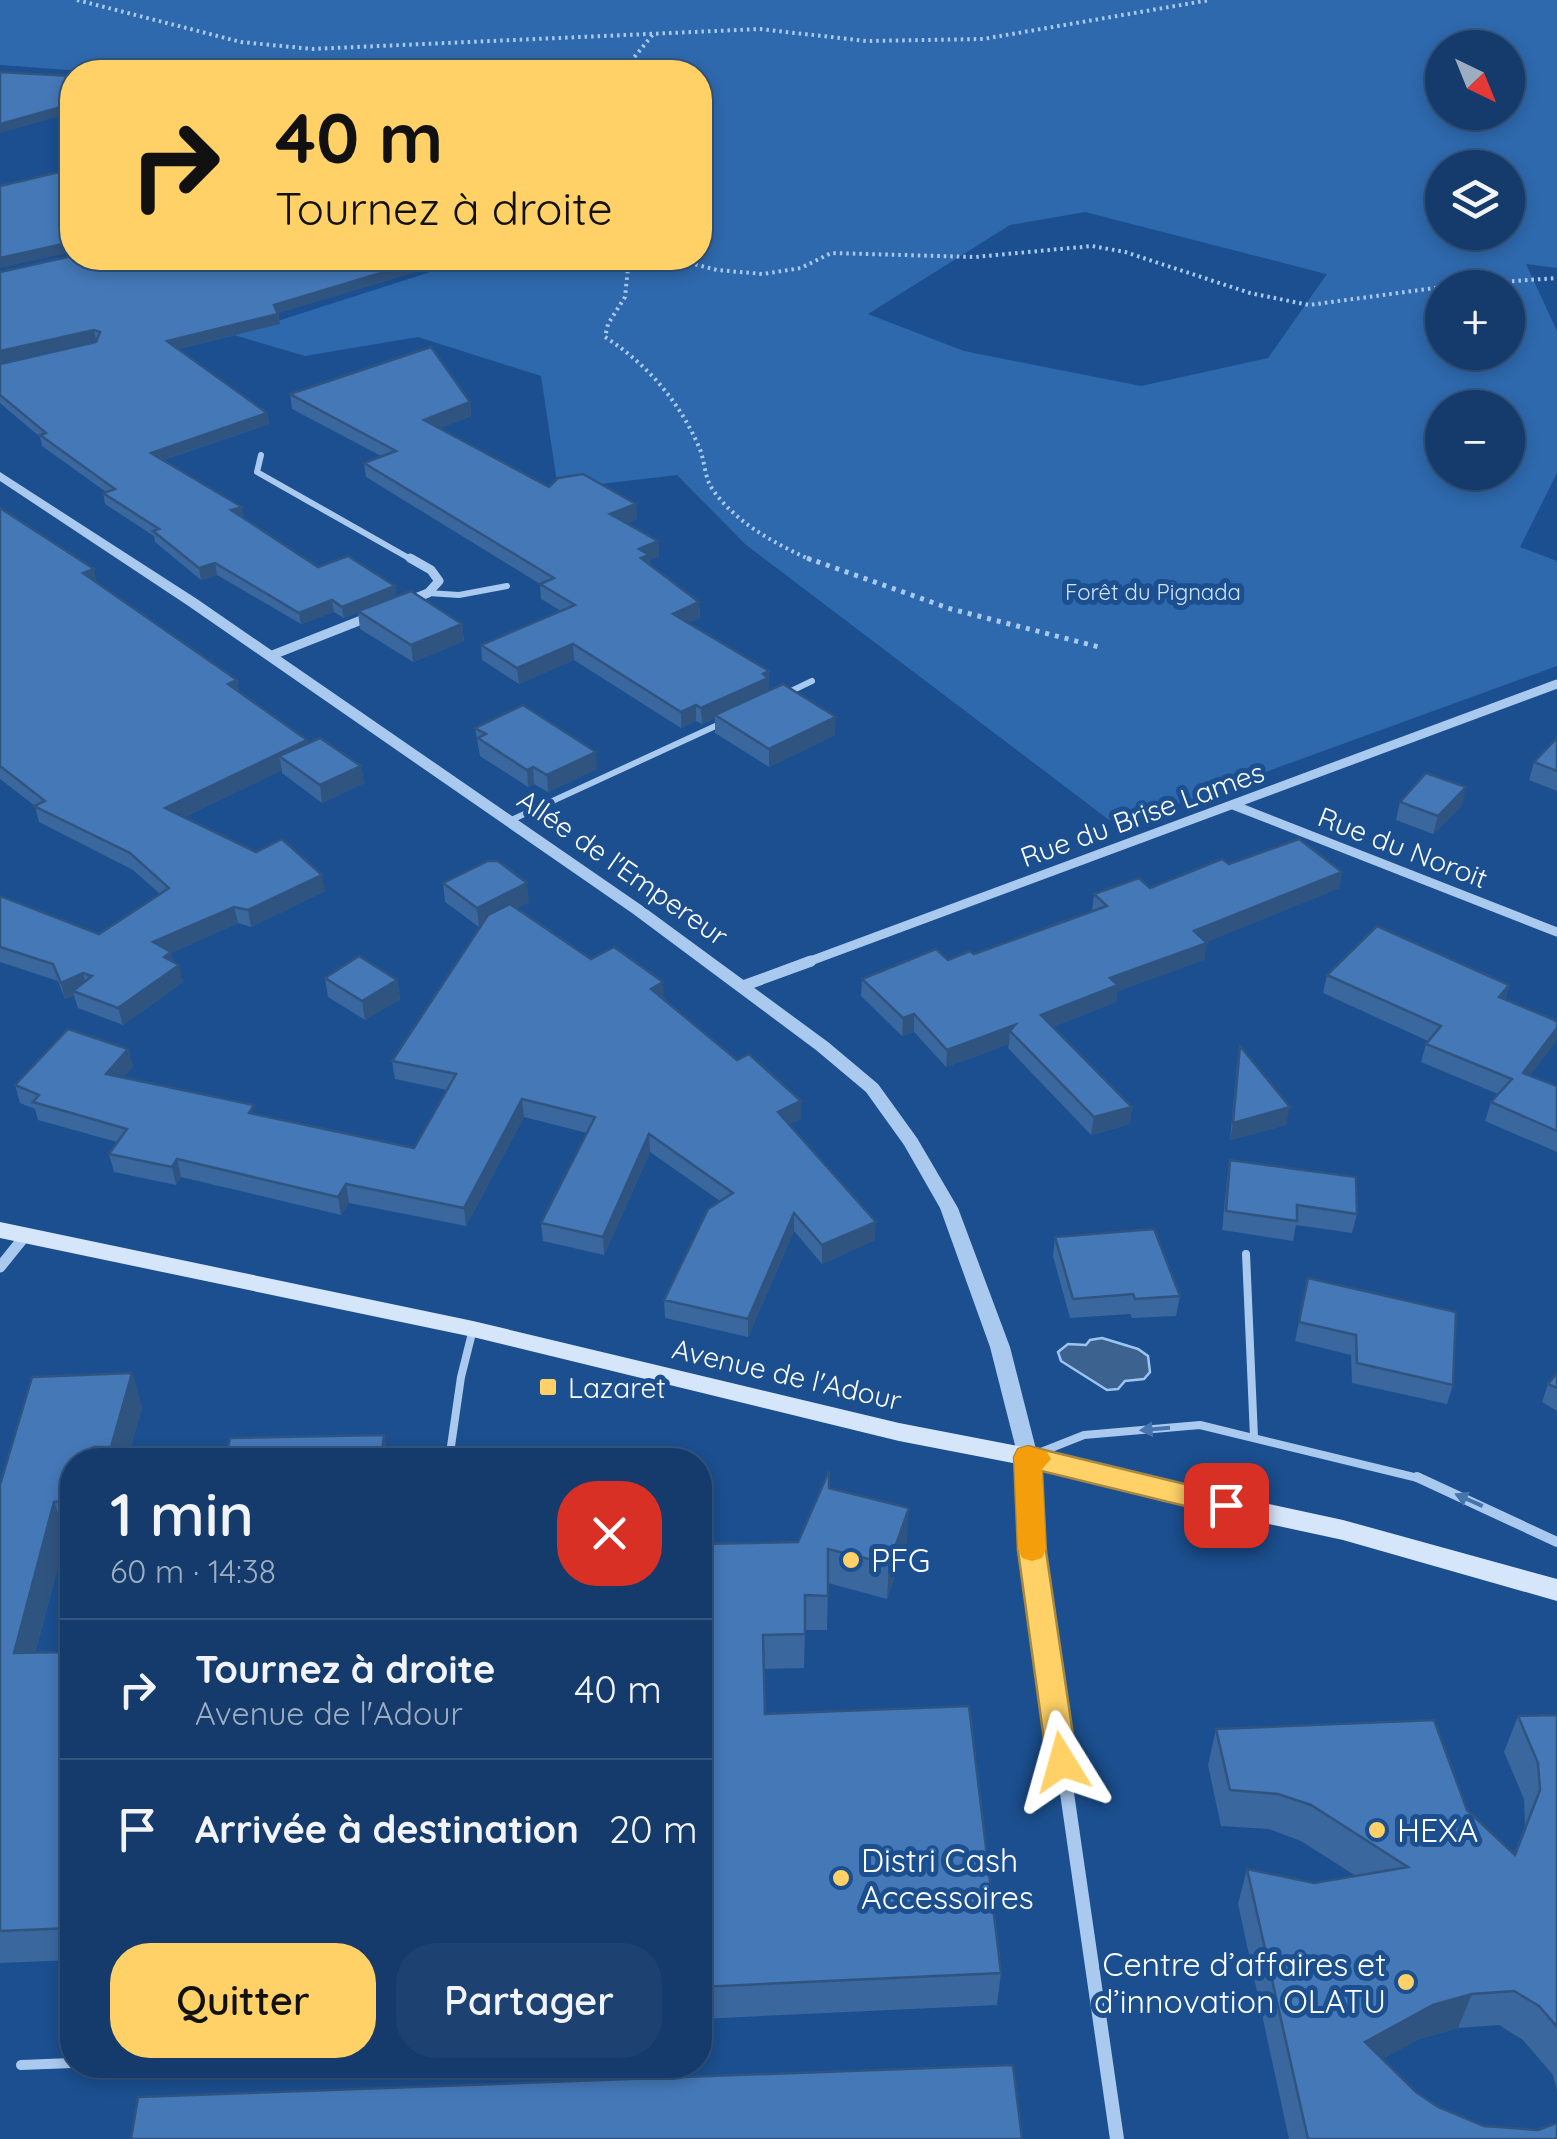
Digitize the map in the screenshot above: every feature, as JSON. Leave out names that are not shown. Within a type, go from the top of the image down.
[{"type":"main road","name":"Avenue de l'Adour","points":[[0,1230],[473,1329],[899,1432],[1028,1457],[1160,1491],[1343,1530],[1557,1590]]},
{"type":"street","points":[[261,454],[257,472],[430,570],[439,580],[428,593],[392,608]]},
{"type":"street","name":"Allée de l'Empereur","points":[[0,476],[509,820],[743,986],[872,1088],[912,1142],[950,1208],[980,1288],[1028,1457]]},
{"type":"street","points":[[270,656],[374,615]]},
{"type":"street","name":"Rue du Brise Lames","points":[[743,986],[1557,684]]},
{"type":"street","name":"Rue du Noroit","points":[[1232,804],[1557,932]]},
{"type":"street","points":[[0,1267],[26,1236]]},
{"type":"street","points":[[1028,1457],[1032,1551],[1116,2139]]},
{"type":"lane","points":[[428,593],[459,595],[507,586]]},
{"type":"lane","points":[[776,698],[812,681]]},
{"type":"lane","points":[[509,820],[723,722]]},
{"type":"lane","points":[[1246,1254],[1254,1436]]},
{"type":"lane","points":[[451,1448],[473,1329]]},
{"type":"lane","points":[[1028,1457],[1084,1435],[1200,1425],[1409,1473],[1557,1542]]},
{"type":"lane","points":[[21,2065],[60,2063]]},
{"type":"path","points":[[77,0],[241,42],[312,50],[760,30],[911,43],[984,39],[1210,0]]},
{"type":"path","points":[[632,60],[655,32]]},
{"type":"path","points":[[712,269],[763,277],[802,268],[816,256],[831,253],[974,257],[1092,246],[1126,252],[1250,294],[1309,306],[1424,288],[1557,278]]},
{"type":"path","points":[[628,270],[625,297],[608,324],[606,337],[649,368],[699,446],[712,489],[742,518],[783,547],[842,574],[970,614],[1103,648]]},
{"type":"green space","name":"Forêt du Pignada","points":[[0,0],[1557,0],[1557,268],[1526,264],[1557,331],[1557,473],[1520,547],[1557,561],[1557,666],[1117,826],[745,544],[677,475],[558,489],[541,376],[418,337],[305,356],[234,335],[437,270],[712,270],[712,60],[60,60],[60,69],[0,65]],"holes":[[[1085,212],[1327,274],[1268,358],[1141,386],[964,351],[868,314],[1010,225]]]},
{"type":"shaded area","points":[[1102,1338],[1148,1356],[1150,1372],[1144,1379],[1125,1381],[1118,1389],[1107,1390],[1061,1361],[1058,1352],[1068,1344],[1086,1345]]},
{"type":"building","points":[[0,72],[60,75],[60,107],[0,124]]},
{"type":"building","points":[[60,172],[60,245],[0,258],[0,186]]},
{"type":"building","points":[[60,259],[60,270],[391,270],[274,305],[278,314],[167,341],[267,413],[151,453],[242,507],[231,510],[318,567],[348,556],[395,586],[342,607],[332,600],[299,613],[215,563],[199,568],[153,531],[159,529],[103,493],[115,489],[40,435],[46,433],[0,395],[0,364],[96,342],[100,332],[94,330],[0,351],[0,272]]},
{"type":"building","points":[[431,347],[470,402],[424,420],[549,487],[558,478],[583,474],[636,504],[610,514],[658,541],[639,549],[649,555],[641,558],[699,602],[673,614],[769,671],[763,674],[768,678],[701,708],[696,705],[681,712],[573,644],[517,668],[481,645],[575,605],[540,584],[554,578],[364,463],[396,451],[290,394]]},
{"type":"building","points":[[0,508],[94,569],[83,573],[237,680],[228,684],[307,740],[165,808],[256,852],[282,839],[322,875],[248,910],[234,907],[153,942],[171,952],[164,957],[179,965],[118,1008],[73,991],[92,976],[83,973],[61,983],[53,964],[0,947],[0,896],[99,934],[169,888],[130,853],[34,806],[45,801],[0,766]]},
{"type":"building","points":[[411,591],[462,624],[411,645],[358,611]]},
{"type":"building","points":[[783,684],[836,717],[769,749],[715,715]]},
{"type":"building","points":[[523,705],[596,752],[547,775],[533,767],[527,770],[478,738],[486,734],[475,728]]},
{"type":"building","points":[[320,738],[361,766],[320,785],[279,756]]},
{"type":"building","points":[[1557,738],[1557,771],[1534,762]]},
{"type":"building","points":[[1426,773],[1466,787],[1438,816],[1400,802]]},
{"type":"building","points":[[1299,839],[1342,872],[1194,931],[1207,943],[1110,978],[1118,985],[1041,1015],[1132,1107],[1094,1117],[1010,1031],[1015,1025],[947,1050],[914,1014],[903,1018],[862,979],[936,949],[948,960],[970,951],[974,954],[1107,906],[1094,894],[1139,878],[1150,888],[1222,859],[1229,864]]},
{"type":"building","points":[[488,861],[498,861],[527,883],[477,908],[443,883]]},
{"type":"building","points":[[510,904],[591,959],[614,947],[663,982],[651,989],[737,1060],[749,1054],[801,1101],[778,1112],[876,1222],[822,1245],[794,1213],[748,1319],[664,1300],[708,1209],[733,1193],[649,1134],[603,1237],[541,1223],[595,1117],[522,1099],[464,1208],[346,1184],[338,1197],[177,1159],[172,1167],[109,1154],[127,1129],[33,1102],[39,1095],[15,1085],[68,1029],[128,1049],[106,1074],[254,1105],[249,1113],[414,1148],[456,1074],[392,1061],[488,915]]},
{"type":"building","points":[[1377,926],[1509,985],[1499,997],[1557,1021],[1557,1028],[1523,1073],[1557,1086],[1557,1131],[1491,1102],[1512,1079],[1426,1044],[1441,1026],[1327,975]]},
{"type":"building","points":[[359,956],[397,980],[362,1001],[325,978]]},
{"type":"building","points":[[1240,1046],[1290,1107],[1233,1123]]},
{"type":"building","points":[[1230,1160],[1356,1177],[1357,1214],[1297,1205],[1297,1221],[1226,1211]]},
{"type":"building","points":[[1154,1229],[1180,1296],[1135,1299],[1133,1294],[1073,1299],[1055,1237]]},
{"type":"building","points":[[1308,1278],[1456,1312],[1453,1385],[1357,1363],[1356,1335],[1299,1322]]},
{"type":"building","points":[[132,1373],[111,1447],[60,1448],[60,1501],[54,1502],[14,1653],[60,1652],[60,1928],[0,1931],[0,1485],[32,1377]]},
{"type":"building","points":[[1557,1373],[1557,1388],[1548,1384]]},
{"type":"building","points":[[384,1435],[382,1448],[228,1448],[230,1438]]},
{"type":"building","name":"Distri Cash Accessoires","points":[[829,1471],[829,1488],[909,1508],[889,1564],[828,1549],[828,1596],[805,1595],[805,1634],[763,1635],[765,1714],[969,1706],[1001,1973],[712,1986],[712,1544],[798,1542]]},
{"type":"building","name":"Centre d’affaires et d’innovation OLATU","points":[[1557,1715],[1557,2027],[1539,2006],[1514,1991],[1472,1994],[1433,2005],[1365,2042],[1416,2092],[1438,2107],[1484,2126],[1538,2130],[1557,2123],[1557,2139],[1308,2139],[1247,1869],[1314,1883],[1408,1867],[1311,1805],[1278,1794],[1230,1790],[1216,1729],[1434,1720],[1467,1810],[1515,1855],[1540,1790],[1538,1763],[1518,1716]]},
{"type":"building","points":[[1013,2065],[1022,2139],[131,2139],[138,2097]]},
{"type":"slow traffic","points":[[1032,1549],[1028,1457],[1037,1459]]},
{"type":"place","name":"Lazaret","points":[[548,1387]]},
{"type":"place","name":"PFG","points":[[851,1560]]},
{"type":"place","name":"HEXA","points":[[1377,1830]]},
{"type":"place","name":"Distri Cash Accessoires","points":[[841,1878]]},
{"type":"place","name":"Centre d’affaires et d’innovation OLATU","points":[[1406,1982]]},
{"type":"route","points":[[1062,1762],[1032,1551],[1028,1457],[1226,1505]]}]
